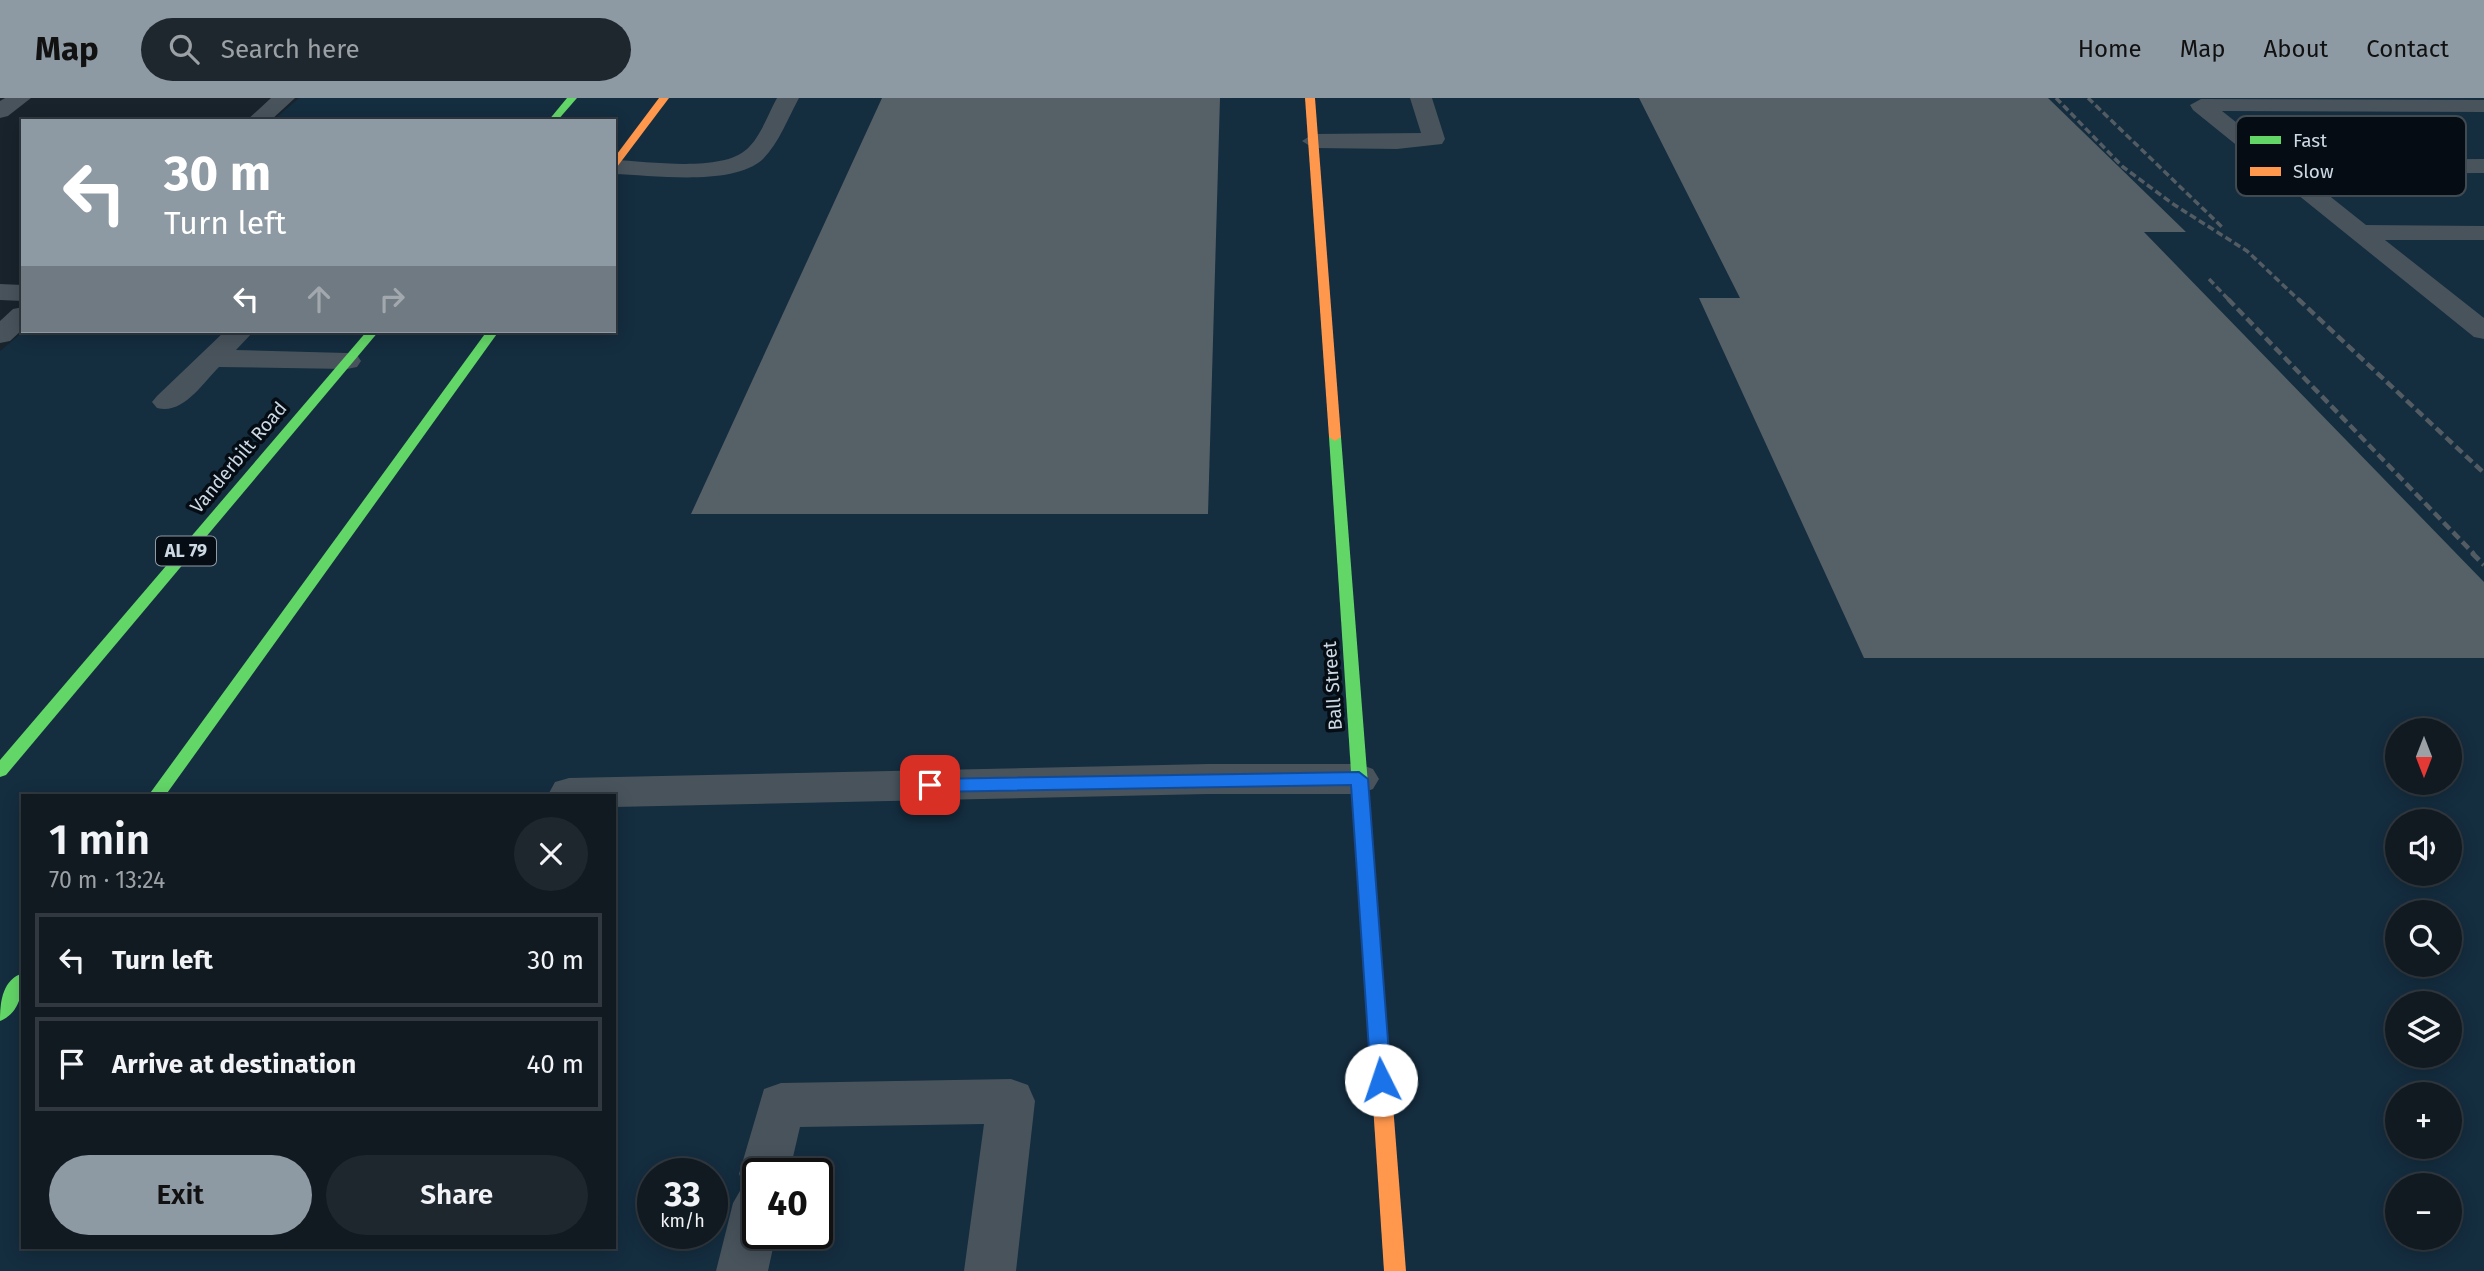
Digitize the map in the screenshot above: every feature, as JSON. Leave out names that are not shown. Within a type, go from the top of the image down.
[{"type":"street","points":[[0,111],[20,98]]},
{"type":"street","points":[[554,119],[572,98]]},
{"type":"street","points":[[616,163],[664,98]]},
{"type":"street","name":"Ball Street","points":[[1310,98],[1395,1271]]},
{"type":"street","points":[[0,292],[21,293]]},
{"type":"street","name":"Vanderbilt Road","points":[[0,771],[371,333]]},
{"type":"street","points":[[157,794],[492,333]]},
{"type":"street","points":[[0,1012],[21,984]]},
{"type":"lane","points":[[259,119],[284,98]]},
{"type":"lane","points":[[616,166],[701,168],[736,165],[755,154],[788,98]]},
{"type":"lane","points":[[1313,141],[1397,142],[1434,139],[1421,98]]},
{"type":"lane","points":[[2197,102],[2484,106]]},
{"type":"lane","points":[[2197,102],[2236,133]]},
{"type":"lane","points":[[2466,166],[2484,166]]},
{"type":"lane","points":[[2314,196],[2484,331]]},
{"type":"lane","points":[[2358,232],[2484,233]]},
{"type":"lane","points":[[0,335],[21,317]]},
{"type":"lane","points":[[167,402],[238,333]]},
{"type":"lane","points":[[212,358],[347,361]]},
{"type":"lane","points":[[569,793],[1208,779],[1359,779]]},
{"type":"lane","points":[[769,1158],[781,1105],[1011,1101],[990,1271]]},
{"type":"lane","points":[[742,1271],[747,1249]]},
{"type":"shaded area","points":[[299,98],[2484,98],[2484,1271],[0,1271],[0,351],[22,333],[616,333],[616,119],[274,119]]},
{"type":"building","points":[[882,98],[1220,98],[1208,514],[691,514]]},
{"type":"building","points":[[1639,98],[2048,98],[2186,232],[2144,232],[2484,582],[2484,658],[1864,658],[1699,298],[1740,298]]},
{"type":"railway","points":[[2056,98],[2123,167],[2173,204],[2247,251],[2300,301]]},
{"type":"railway","points":[[2088,98],[2222,227]]},
{"type":"railway","points":[[2209,279],[2230,301]]},
{"type":"railway","points":[[2228,299],[2474,554]]},
{"type":"railway","points":[[2298,299],[2484,473]]},
{"type":"railway","points":[[2472,553],[2484,565]]},
{"type":"traffic: fast","points":[[554,119],[572,98]]},
{"type":"traffic: fast","points":[[0,771],[371,333]]},
{"type":"traffic: fast","points":[[157,794],[492,333]]},
{"type":"traffic: fast","points":[[1335,437],[1371,939]]},
{"type":"traffic: fast","points":[[0,1012],[21,984]]},
{"type":"traffic: slow","points":[[616,162],[664,98]]},
{"type":"traffic: slow","points":[[1310,98],[1335,437]]},
{"type":"traffic: slow","points":[[1371,939],[1395,1271]]},
{"type":"route","points":[[930,785],[1208,779],[1359,779],[1381,1080]]}]
